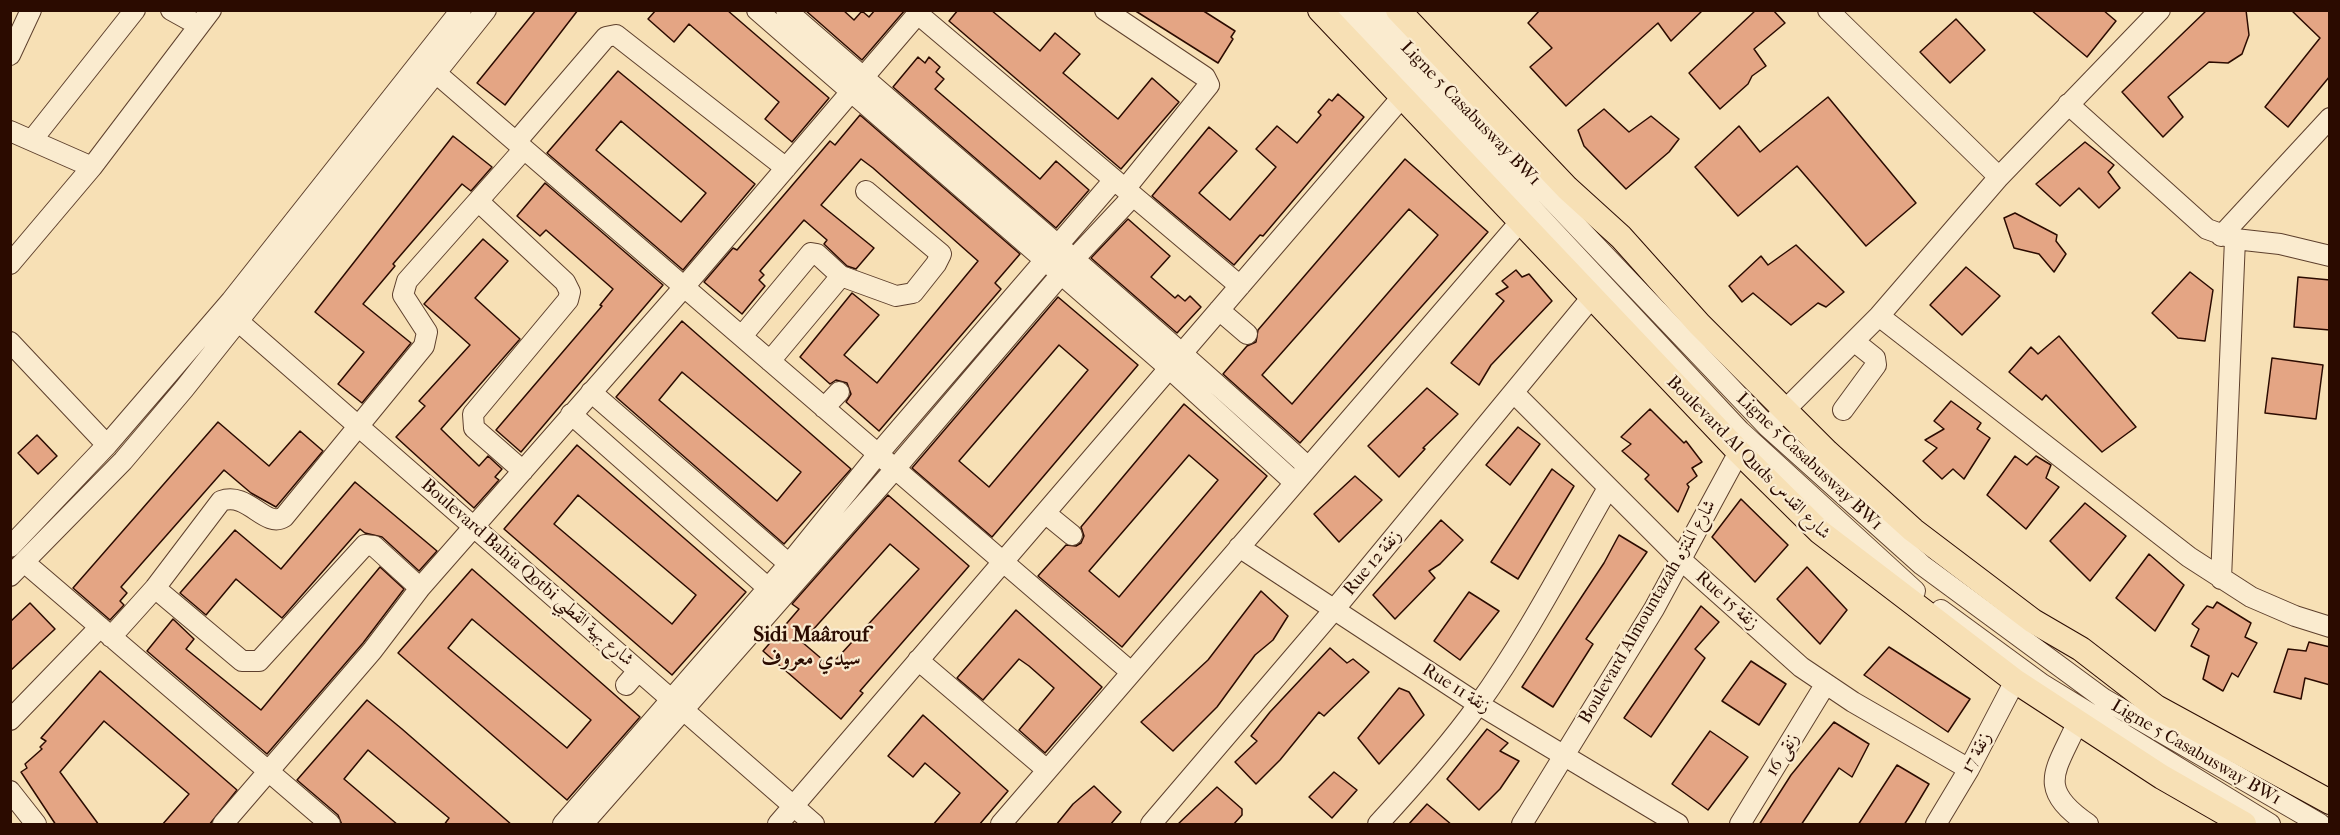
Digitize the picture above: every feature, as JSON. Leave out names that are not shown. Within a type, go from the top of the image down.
[{"type":"main road","name":"Boulevard Al Quds شارع القدس","points":[[1320,10],[1592,297],[1745,447],[1820,532],[2014,681],[2162,777],[2244,825]]},
{"type":"main road","points":[[1398,10],[1547,167],[1621,237],[1699,324],[1827,452],[1913,530],[2033,621],[2081,649],[2156,707],[2330,802]]},
{"type":"street","points":[[10,55],[31,10]]},
{"type":"street","points":[[32,140],[135,10]]},
{"type":"street","points":[[171,10],[198,26]]},
{"type":"street","points":[[10,264],[92,166],[211,10]]},
{"type":"street","points":[[10,547],[107,445],[231,301],[461,10]]},
{"type":"street","points":[[330,825],[106,632],[17,569],[123,461],[239,322],[486,10]]},
{"type":"street","points":[[757,10],[1169,368],[1294,482]]},
{"type":"street","points":[[786,10],[1060,244],[1183,352],[1307,466]]},
{"type":"street","points":[[583,825],[768,588],[878,454],[1054,267],[1075,258],[1124,188],[1209,85],[1205,77],[1105,10]]},
{"type":"street","name":"Ligne 5 Casabusway BW1","points":[[1347,10],[1745,447],[1907,585],[2042,684],[2270,825]]},
{"type":"street","name":"Ligne 5 Casabusway BW1","points":[[1371,10],[1768,427],[1922,565],[2104,699],[2320,825]]},
{"type":"street","points":[[1828,10],[1999,177]]},
{"type":"street","name":"Boulevard Almountazah شارع المنتزه","points":[[1522,825],[1654,609],[1680,559],[1745,447],[1879,316],[1999,177],[2160,10]]},
{"type":"street","points":[[223,825],[372,651],[420,588],[684,287],[920,12],[1240,286]]},
{"type":"street","points":[[10,720],[155,588],[221,501],[241,499],[270,519],[280,520],[427,340],[427,332],[403,295],[403,288],[478,201],[606,37],[616,35],[786,168]]},
{"type":"street","points":[[437,74],[895,469],[948,505],[1003,562],[1131,672]]},
{"type":"street","points":[[778,825],[1402,97]]},
{"type":"street","points":[[2068,104],[2197,221],[2228,238],[2280,244],[2330,256]]},
{"type":"street","points":[[2221,579],[2228,238],[2330,118]]},
{"type":"street","points":[[10,131],[92,166]]},
{"type":"street","points":[[563,825],[895,469],[1054,267],[1060,244],[1124,188]]},
{"type":"street","points":[[742,336],[812,254],[817,254],[842,276],[896,296],[913,293],[940,259],[938,249],[866,191]]},
{"type":"street","points":[[478,201],[565,282],[570,292],[568,300],[475,408],[473,414],[474,428],[523,471]]},
{"type":"street","points":[[1000,825],[1307,466],[1520,222]]},
{"type":"street","points":[[770,361],[842,276]]},
{"type":"street","name":"Rue 12 زنقة","points":[[1151,825],[1515,394],[1592,297]]},
{"type":"street","points":[[1219,310],[1247,334]]},
{"type":"street","points":[[1879,316],[2189,557],[2251,597],[2330,627]]},
{"type":"street","name":"Boulevard Bahia Qotbi شارع بهية القطبي","points":[[239,322],[474,527],[632,678],[677,704],[814,825]]},
{"type":"street","points":[[1843,411],[1876,365],[1875,358],[1854,342]]},
{"type":"street","points":[[13,350],[107,445]]},
{"type":"street","points":[[591,392],[789,564]]},
{"type":"street","points":[[825,408],[839,392]]},
{"type":"street","name":"Rue 15 زنقة","points":[[1515,394],[1680,559],[1801,667],[1825,685],[1969,769]]},
{"type":"street","points":[[571,414],[768,588]]},
{"type":"street","points":[[1378,825],[1422,776],[1478,704],[1533,619],[1608,488]]},
{"type":"street","points":[[1044,513],[1072,535]]},
{"type":"street","points":[[155,588],[242,661],[251,663],[259,661],[365,545],[374,546],[420,588]]},
{"type":"street","name":"Rue 11 زنقة","points":[[1239,547],[1333,611],[1478,704],[1678,825]]},
{"type":"street","points":[[918,660],[1047,770]]},
{"type":"street","name":"زنقة 17","points":[[1936,825],[1969,769],[2014,681]]},
{"type":"street","name":"زنقى 16","points":[[1740,825],[1825,685]]},
{"type":"street","points":[[2078,721],[2054,771],[2054,787],[2060,802],[2088,825]]},
{"type":"street","points":[[13,802],[36,825]]},
{"type":"building","points":[[536,10],[578,10],[505,105],[477,83]]},
{"type":"building","points":[[656,10],[727,10],[829,98],[792,142],[765,119],[779,102],[689,24],[674,42],[648,19]]},
{"type":"building","points":[[805,10],[843,10],[854,20],[862,11],[869,17],[875,10],[905,10],[862,60]]},
{"type":"building","points":[[958,10],[991,10],[1040,51],[1055,33],[1080,54],[1063,73],[1118,119],[1152,78],[1179,102],[1121,169],[949,21]]},
{"type":"building","points":[[1134,10],[1202,10],[1235,31],[1231,37],[1233,39],[1218,63]]},
{"type":"building","points":[[1540,10],[1703,10],[1671,41],[1658,23],[1566,106],[1530,67],[1552,48],[1528,23]]},
{"type":"building","points":[[1756,10],[1773,10],[1785,23],[1754,49],[1766,66],[1752,76],[1748,84],[1720,109],[1689,73]]},
{"type":"building","points":[[2031,10],[2103,10],[2116,21],[2087,57]]},
{"type":"building","points":[[2207,10],[2246,10],[2249,35],[2242,54],[2228,63],[2209,62],[2168,97],[2183,117],[2163,137],[2122,92]]},
{"type":"building","points":[[2291,10],[2330,10],[2330,76],[2288,127],[2265,107],[2320,38]]},
{"type":"building","points":[[1956,19],[1985,50],[1950,83],[1920,52]]},
{"type":"building","points":[[918,57],[925,63],[929,57],[940,67],[936,72],[944,79],[935,89],[1040,179],[1056,161],[1089,190],[1056,228],[893,87]]},
{"type":"building","points":[[618,71],[755,184],[683,270],[547,153]],"holes":[[[621,121],[706,193],[681,222],[596,150]]]},
{"type":"building","points":[[1338,94],[1364,117],[1263,236],[1260,235],[1234,265],[1152,196],[1209,127],[1237,151],[1199,193],[1230,220],[1276,167],[1256,149],[1277,126],[1297,143],[1321,115],[1318,112],[1329,99],[1332,101]]},
{"type":"building","points":[[1828,97],[1916,203],[1866,246],[1797,166],[1738,216],[1695,167],[1739,126],[1760,152]]},
{"type":"building","points":[[1604,109],[1629,132],[1651,116],[1679,139],[1669,152],[1626,189],[1584,146],[1578,130]]},
{"type":"building","points":[[860,115],[1020,254],[995,283],[1001,289],[879,431],[846,402],[851,394],[847,383],[836,380],[830,384],[800,357],[852,293],[879,315],[844,355],[877,383],[978,261],[873,168],[861,159],[821,205],[874,248],[856,269],[847,266],[824,244],[827,240],[804,220],[760,271],[764,275],[759,280],[765,286],[742,314],[704,282],[733,248],[737,250],[830,141],[835,145]]},
{"type":"building","points":[[453,136],[492,167],[471,191],[462,184],[393,264],[395,266],[363,304],[411,343],[362,403],[338,384],[364,352],[315,312]]},
{"type":"building","points":[[2085,142],[2114,165],[2108,172],[2120,188],[2099,208],[2079,188],[2060,206],[2036,184]]},
{"type":"building","points":[[1405,159],[1488,232],[1300,443],[1223,374],[1247,346],[1256,342],[1258,330]],"holes":[[[1409,209],[1438,235],[1292,404],[1262,375]]]},
{"type":"building","points":[[545,183],[663,285],[521,452],[496,430],[602,306],[600,305],[613,289],[546,230],[540,236],[517,216]]},
{"type":"building","points":[[2015,213],[2057,235],[2056,241],[2066,254],[2054,272],[2039,254],[2014,248],[2004,218]]},
{"type":"building","points":[[1128,219],[1170,256],[1151,277],[1175,298],[1178,295],[1185,301],[1190,296],[1201,307],[1177,333],[1091,258]]},
{"type":"building","points":[[483,239],[508,261],[475,298],[520,339],[441,429],[479,466],[488,456],[502,469],[495,477],[499,480],[474,508],[396,437],[425,406],[419,401],[470,345],[424,304]]},
{"type":"building","points":[[1796,245],[1844,292],[1826,307],[1818,303],[1791,325],[1753,293],[1742,302],[1729,286],[1761,256],[1768,265]]},
{"type":"building","points":[[1966,267],[2000,296],[1962,335],[1930,305]]},
{"type":"building","points":[[1516,270],[1522,277],[1529,274],[1552,301],[1491,365],[1479,385],[1451,363],[1504,301],[1496,294],[1508,287],[1502,281]]},
{"type":"building","points":[[2190,272],[2213,290],[2205,341],[2178,338],[2152,313]]},
{"type":"building","points":[[2298,277],[2330,280],[2330,330],[2294,327]]},
{"type":"building","points":[[1058,297],[1138,365],[992,537],[912,468]],"holes":[[[1059,345],[1088,370],[989,487],[959,461]]]},
{"type":"building","points":[[682,321],[851,469],[784,544],[616,397]],"holes":[[[682,372],[801,472],[777,501],[659,400]]]},
{"type":"building","points":[[2059,336],[2136,427],[2102,452],[2046,395],[2042,400],[2009,372],[2031,347],[2038,354]]},
{"type":"building","points":[[2272,358],[2323,365],[2316,419],[2265,413]]},
{"type":"building","points":[[1427,388],[1458,414],[1423,448],[1425,449],[1399,477],[1368,446]]},
{"type":"building","points":[[1951,401],[1981,423],[1977,429],[1990,438],[1964,479],[1953,469],[1942,479],[1923,461],[1937,448],[1925,440],[1944,429],[1934,421]]},
{"type":"building","points":[[1184,404],[1267,476],[1122,647],[1038,576],[1066,545],[1076,546],[1081,543],[1084,536],[1081,527]],"holes":[[[1189,455],[1218,480],[1119,597],[1089,571]]]},
{"type":"building","points":[[1650,409],[1684,443],[1686,441],[1702,462],[1692,468],[1697,476],[1687,484],[1689,487],[1678,512],[1645,479],[1649,475],[1622,451],[1631,444],[1621,437]]},
{"type":"building","points":[[218,422],[269,466],[300,431],[323,451],[276,507],[251,493],[224,470],[121,587],[127,593],[120,601],[124,605],[110,620],[73,588]]},
{"type":"building","points":[[1518,427],[1540,444],[1510,485],[1486,465]]},
{"type":"building","points":[[37,435],[57,456],[38,474],[18,453]]},
{"type":"building","points":[[577,445],[746,592],[672,675],[504,529]],"holes":[[[578,495],[696,595],[672,624],[554,524]]]},
{"type":"building","points":[[2015,456],[2027,465],[2036,456],[2051,465],[2046,478],[2059,487],[2026,529],[1987,495]]},
{"type":"building","points":[[1552,469],[1574,486],[1518,579],[1491,562]]},
{"type":"building","points":[[1355,476],[1382,500],[1339,542],[1314,514]]},
{"type":"building","points":[[355,482],[437,551],[419,571],[382,537],[365,533],[360,529],[282,618],[236,579],[206,615],[180,593],[235,530],[281,569]]},
{"type":"building","points":[[888,495],[969,566],[860,691],[863,693],[841,719],[763,651],[799,609],[792,604]],"holes":[[[890,544],[919,569],[830,666],[802,642]]]},
{"type":"building","points":[[1741,499],[1788,545],[1755,582],[1712,537]]},
{"type":"building","points":[[2085,503],[2126,536],[2090,581],[2050,541]]},
{"type":"building","points":[[1441,520],[1463,540],[1440,564],[1429,571],[1435,578],[1395,619],[1373,595]]},
{"type":"building","points":[[1619,535],[1647,552],[1586,639],[1593,644],[1553,707],[1522,687],[1604,563]]},
{"type":"building","points":[[2149,554],[2184,585],[2155,631],[2116,598]]},
{"type":"building","points":[[380,567],[404,589],[363,643],[267,754],[147,651],[173,619],[194,639],[186,649],[261,710]]},
{"type":"building","points":[[1807,567],[1847,610],[1820,644],[1777,599]]},
{"type":"building","points":[[472,569],[640,717],[567,800],[398,653]],"holes":[[[472,619],[591,720],[567,748],[448,648]]]},
{"type":"building","points":[[1261,591],[1288,616],[1273,640],[1255,655],[1217,707],[1173,751],[1141,722],[1208,660]]},
{"type":"building","points":[[1469,592],[1499,611],[1460,660],[1434,641]]},
{"type":"building","points":[[2217,602],[2251,623],[2245,637],[2257,643],[2238,677],[2232,673],[2223,691],[2203,679],[2209,656],[2191,646],[2199,629],[2192,624],[2207,606],[2213,608]]},
{"type":"building","points":[[30,603],[55,629],[10,671],[10,622]]},
{"type":"building","points":[[1701,606],[1719,622],[1695,649],[1705,658],[1651,737],[1624,718]]},
{"type":"building","points":[[1016,610],[1102,687],[1045,753],[1019,730],[1054,688],[1029,666],[1019,659],[983,700],[957,678]]},
{"type":"building","points":[[2309,642],[2330,647],[2330,685],[2305,678],[2301,699],[2274,692],[2288,649],[2306,651]]},
{"type":"building","points":[[1889,647],[1970,699],[1948,732],[1864,675]]},
{"type":"building","points":[[1330,648],[1347,663],[1353,659],[1369,672],[1324,716],[1319,712],[1280,760],[1256,784],[1235,762],[1257,741],[1251,736],[1270,712]]},
{"type":"building","points":[[1751,661],[1786,684],[1759,725],[1722,701]]},
{"type":"building","points":[[100,671],[237,790],[209,825],[162,825],[189,794],[104,721],[60,772],[99,825],[56,825],[21,772],[27,768],[25,764],[42,749],[40,747],[46,741],[41,738]]},
{"type":"building","points":[[1399,688],[1409,692],[1424,715],[1379,764],[1358,738]]},
{"type":"building","points":[[367,700],[512,825],[444,825],[449,818],[368,750],[344,779],[398,825],[342,825],[338,815],[297,780]]},
{"type":"building","points":[[923,715],[1008,791],[979,825],[933,825],[960,793],[925,763],[913,777],[888,756]]},
{"type":"building","points":[[1834,722],[1869,744],[1852,777],[1839,768],[1801,825],[1759,825],[1791,775]]},
{"type":"building","points":[[1487,729],[1508,743],[1500,751],[1519,761],[1500,789],[1479,810],[1447,779]]},
{"type":"building","points":[[1710,731],[1748,757],[1708,810],[1672,784]]},
{"type":"building","points":[[1897,765],[1929,784],[1904,825],[1858,825]]},
{"type":"building","points":[[1334,772],[1357,790],[1332,818],[1309,797]]},
{"type":"building","points":[[1094,786],[1121,812],[1110,825],[1056,825],[1073,804]]},
{"type":"building","points":[[1217,787],[1242,809],[1242,815],[1233,825],[1177,825]]},
{"type":"building","points":[[1427,804],[1452,825],[1408,825]]},
{"type":"district","name":"Sidi Maârouf سيدي معروف","points":[[811,648]]}]
